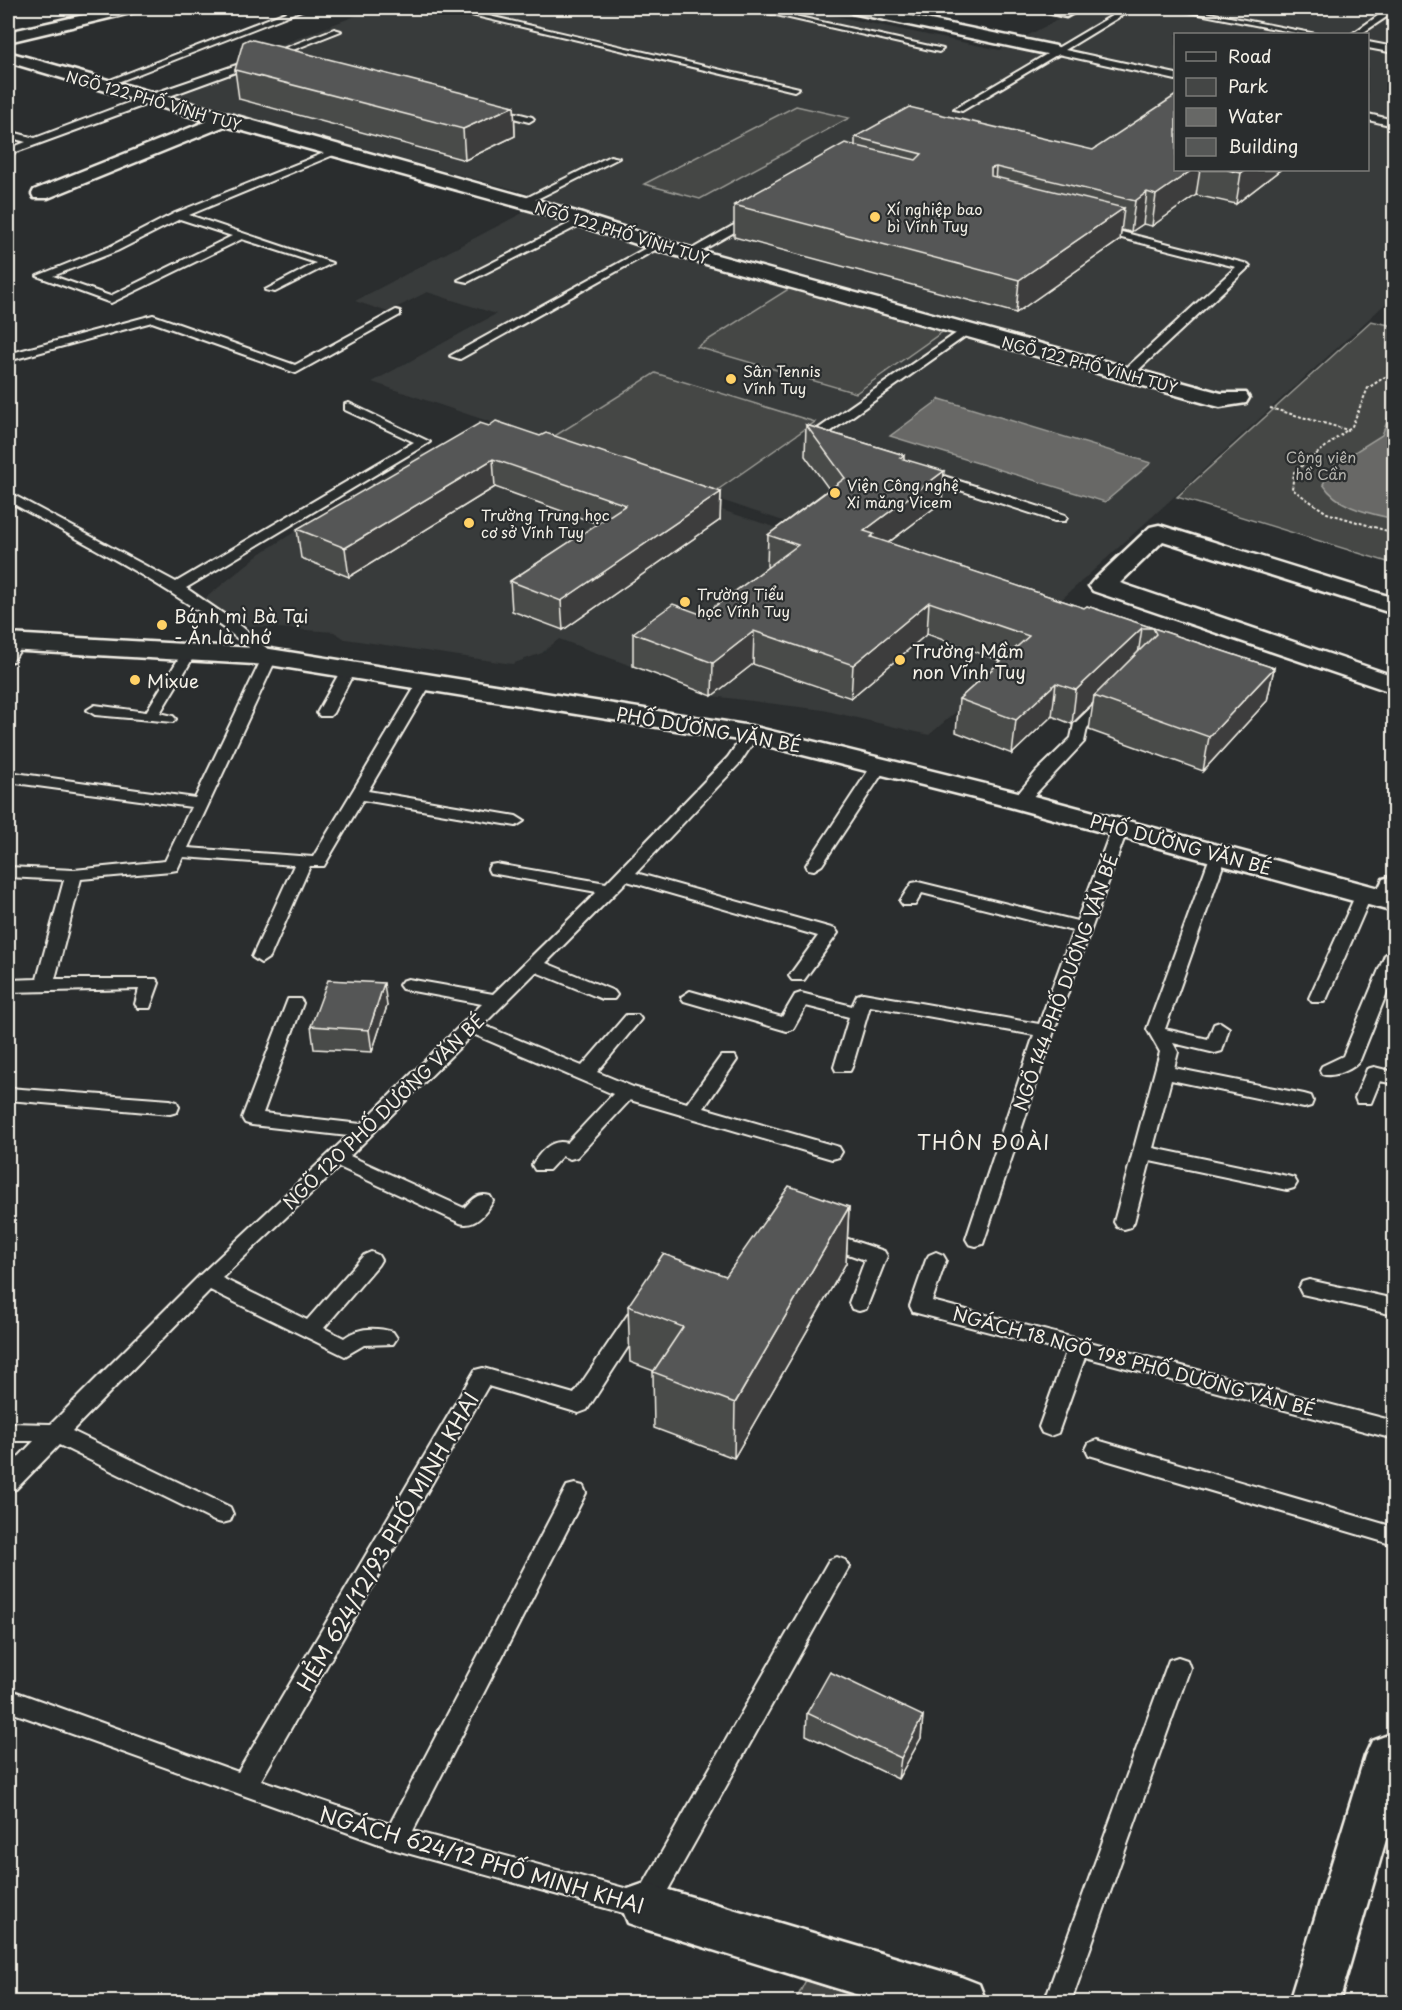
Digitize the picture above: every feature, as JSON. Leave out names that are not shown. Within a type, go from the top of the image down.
[{"type":"street","points":[[8,37],[126,8]]},
{"type":"street","points":[[852,8],[1056,51]]},
{"type":"street","points":[[1046,8],[1066,12],[1074,8]]},
{"type":"street","points":[[927,24],[952,12]]},
{"type":"street","name":"NGÕ 122 PHỐ VĨNH TUY","points":[[8,57],[224,120],[523,202],[659,245],[1220,399],[1238,398]]},
{"type":"street","points":[[41,194],[224,120]]},
{"type":"street","points":[[1395,606],[1159,532],[1102,586],[1395,685]]},
{"type":"street","name":"PHỐ DƯƠNG VĂN BÉ","points":[[11,647],[270,657],[751,734],[1386,895]]},
{"type":"street","points":[[1314,2002],[1388,1756],[1395,1757]]},
{"type":"street","name":"NGÁCH 624/12 PHỐ MINH KHAI","points":[[645,1906],[961,2002]]},
{"type":"lane","points":[[102,85],[303,8]]},
{"type":"lane","points":[[446,8],[794,88]]},
{"type":"lane","points":[[749,8],[939,49]]},
{"type":"lane","points":[[887,15],[904,8]]},
{"type":"lane","points":[[959,109],[1130,8]]},
{"type":"lane","points":[[1173,8],[1307,33]]},
{"type":"lane","points":[[1358,33],[1395,8]]},
{"type":"lane","points":[[8,152],[149,98],[337,31]]},
{"type":"lane","points":[[1369,45],[1395,50]]},
{"type":"lane","points":[[1056,51],[1174,77]]},
{"type":"lane","points":[[272,55],[294,61]]},
{"type":"lane","points":[[484,108],[529,119]]},
{"type":"lane","points":[[1369,117],[1395,123]]},
{"type":"lane","points":[[8,134],[34,141]]},
{"type":"lane","points":[[242,235],[111,300],[43,276],[113,249],[179,214],[338,151]]},
{"type":"lane","points":[[523,202],[614,158]]},
{"type":"lane","points":[[690,253],[769,207]]},
{"type":"lane","points":[[179,214],[326,263],[271,290]]},
{"type":"lane","points":[[464,280],[582,220]]},
{"type":"lane","points":[[1084,226],[1244,266],[1127,374]]},
{"type":"lane","points":[[456,356],[659,245]]},
{"type":"lane","points":[[8,358],[153,318],[296,369],[396,312]]},
{"type":"lane","points":[[836,445],[813,438],[968,330]]},
{"type":"lane","points":[[176,588],[424,442],[349,407]]},
{"type":"lane","points":[[914,471],[1060,518]]},
{"type":"lane","points":[[8,496],[176,588],[270,657],[171,866],[74,874],[8,872]]},
{"type":"lane","points":[[150,717],[189,653]]},
{"type":"lane","points":[[325,713],[348,669]]},
{"type":"lane","points":[[178,852],[318,862],[425,682]]},
{"type":"lane","points":[[1020,801],[1041,774],[1079,739],[1079,727],[1119,689]]},
{"type":"lane","points":[[95,710],[168,719]]},
{"type":"lane","name":"NGÕ 120 PHỐ DƯƠNG VĂN BÉ","points":[[8,1482],[207,1280],[365,1131],[617,882],[734,760],[751,734]]},
{"type":"lane","points":[[814,865],[880,765]]},
{"type":"lane","points":[[8,777],[201,804]]},
{"type":"lane","points":[[359,794],[516,821]]},
{"type":"lane","name":"NGÕ 144 PHỐ DƯƠNG VĂN BÉ","points":[[976,1239],[1045,1031],[1120,828]]},
{"type":"lane","points":[[1124,1222],[1169,1052],[1156,1029],[1219,854]]},
{"type":"lane","points":[[261,957],[304,861]]},
{"type":"lane","points":[[496,869],[617,882],[829,933],[798,976]]},
{"type":"lane","points":[[44,985],[74,874]]},
{"type":"lane","points":[[909,901],[918,887],[1083,928]]},
{"type":"lane","points":[[1318,998],[1386,895]]},
{"type":"lane","points":[[1329,1070],[1352,1060],[1395,955]]},
{"type":"lane","points":[[533,964],[608,995]]},
{"type":"lane","points":[[8,986],[150,983],[144,1004]]},
{"type":"lane","points":[[408,985],[496,1001]]},
{"type":"lane","points":[[690,997],[787,1025],[801,999],[859,1014]]},
{"type":"lane","points":[[843,1067],[863,999],[1045,1031]]},
{"type":"lane","points":[[294,1003],[252,1118],[365,1131]]},
{"type":"lane","points":[[585,1074],[632,1019]]},
{"type":"lane","points":[[470,1026],[626,1092],[832,1152]]},
{"type":"lane","points":[[1159,1034],[1215,1047],[1220,1028]]},
{"type":"lane","points":[[692,1111],[728,1060]]},
{"type":"lane","points":[[1165,1072],[1304,1101]]},
{"type":"lane","points":[[1364,1098],[1374,1073],[1395,1078]]},
{"type":"lane","points":[[542,1165],[559,1147],[570,1152],[626,1092]]},
{"type":"lane","points":[[8,1094],[170,1107]]},
{"type":"lane","points":[[1141,1152],[1287,1183]]},
{"type":"lane","points":[[336,1158],[467,1218],[483,1201]]},
{"type":"lane","points":[[809,1233],[877,1256],[859,1304]]},
{"type":"lane","points":[[309,1330],[371,1260]]},
{"type":"lane","name":"NGÁCH 18 NGÕ 198 PHỐ DƯƠNG VĂN BÉ","points":[[936,1260],[920,1306],[1395,1430]]},
{"type":"lane","points":[[207,1280],[345,1348],[360,1336],[386,1338]]},
{"type":"lane","points":[[1309,1288],[1395,1307]]},
{"type":"lane","name":"HẺM 624/12/93 PHỐ MINH KHAI","points":[[244,1786],[483,1376],[579,1404],[652,1295]]},
{"type":"lane","points":[[1050,1426],[1077,1347]]},
{"type":"lane","points":[[8,1432],[56,1433],[222,1514]]},
{"type":"lane","points":[[1097,1449],[1395,1536]]},
{"type":"lane","points":[[396,1838],[575,1493]]},
{"type":"lane","points":[[645,1906],[837,1567]]},
{"type":"lane","points":[[1057,2002],[1178,1668]]},
{"type":"lane","name":"NGÁCH 624/12 PHỐ MINH KHAI","points":[[8,1700],[244,1786],[396,1838],[645,1906]]},
{"type":"path","points":[[1395,371],[1368,388],[1348,430],[1294,472],[1292,489],[1307,504],[1325,513],[1395,533]]},
{"type":"path","points":[[1238,398],[1348,430]]},
{"type":"shaded area","points":[[376,8],[797,8],[1000,50],[1080,8],[1394,8],[1394,296],[1049,611],[372,382],[496,314],[427,292],[388,312],[355,301],[549,199],[156,93]]},
{"type":"shaded area","points":[[422,452],[448,462],[673,494],[1062,621],[929,735],[823,710],[712,696],[559,639],[542,653],[512,664],[345,639],[334,632],[249,626],[203,600],[261,553]]},
{"type":"green space","points":[[796,106],[849,118],[700,199],[644,184]]},
{"type":"green space","points":[[790,288],[945,330],[856,393],[697,347]]},
{"type":"green space","name":"Công viên hồ Cần","points":[[1371,321],[1394,326],[1394,564],[1177,497]]},
{"type":"green space","points":[[655,373],[815,422],[716,491],[553,437]]},
{"type":"green space","points":[[806,1980],[871,2002],[795,2002]]},
{"type":"water","points":[[940,399],[1151,463],[1105,502],[890,436]]},
{"type":"water","points":[[1394,403],[1394,519],[1364,512],[1345,504],[1329,492],[1323,484],[1334,465],[1382,435]]},
{"type":"building","points":[[249,39],[514,106],[463,129],[235,70],[243,42]]},
{"type":"building","points":[[1174,96],[1174,171],[1191,171],[1156,195],[1147,192],[1135,201],[996,167],[991,168],[991,176],[1124,208],[1019,280],[734,205],[845,143],[916,160],[922,154],[855,137],[909,107],[1093,150]]},
{"type":"building","points":[[496,421],[540,436],[546,433],[721,492],[561,601],[510,581],[626,505],[493,459],[345,548],[297,529],[480,423],[489,426]]},
{"type":"building","points":[[806,425],[904,455],[900,458],[944,471],[864,531],[874,534],[871,537],[1084,608],[1087,606],[1274,668],[1209,737],[1094,696],[1156,634],[1153,628],[1142,628],[1076,690],[1056,683],[1016,720],[959,699],[1029,636],[929,602],[853,665],[754,631],[713,663],[633,633],[673,604],[703,615],[798,545],[768,535],[845,478]]},
{"type":"building","points":[[328,980],[384,983],[369,1030],[311,1026]]},
{"type":"building","points":[[789,1186],[849,1207],[735,1403],[653,1372],[683,1327],[628,1306],[663,1254],[726,1276]]},
{"type":"building","points":[[830,1672],[923,1716],[901,1758],[807,1713]]},
{"type":"place","name":"Xí nghiệp bao bì Vĩnh Tuy","points":[[875,217]]},
{"type":"place","name":"Sân Tennis Vĩnh Tuy","points":[[731,379]]},
{"type":"place","name":"Viện Công nghệ Xi măng Vicem","points":[[835,493]]},
{"type":"place","name":"Trường Trung học cơ sở Vĩnh Tuy","points":[[469,523]]},
{"type":"place","name":"Trường Tiểu học Vĩnh Tuy","points":[[685,602]]},
{"type":"place","name":"Bánh mì Bà Tại - Ăn là nhớ","points":[[162,625]]},
{"type":"place","name":"Trường Mầm non Vĩnh Tuy","points":[[900,660]]},
{"type":"place","name":"Mixue","points":[[135,680]]},
{"type":"district","name":"THÔN ĐOÀI","points":[[984,1142]]}]
